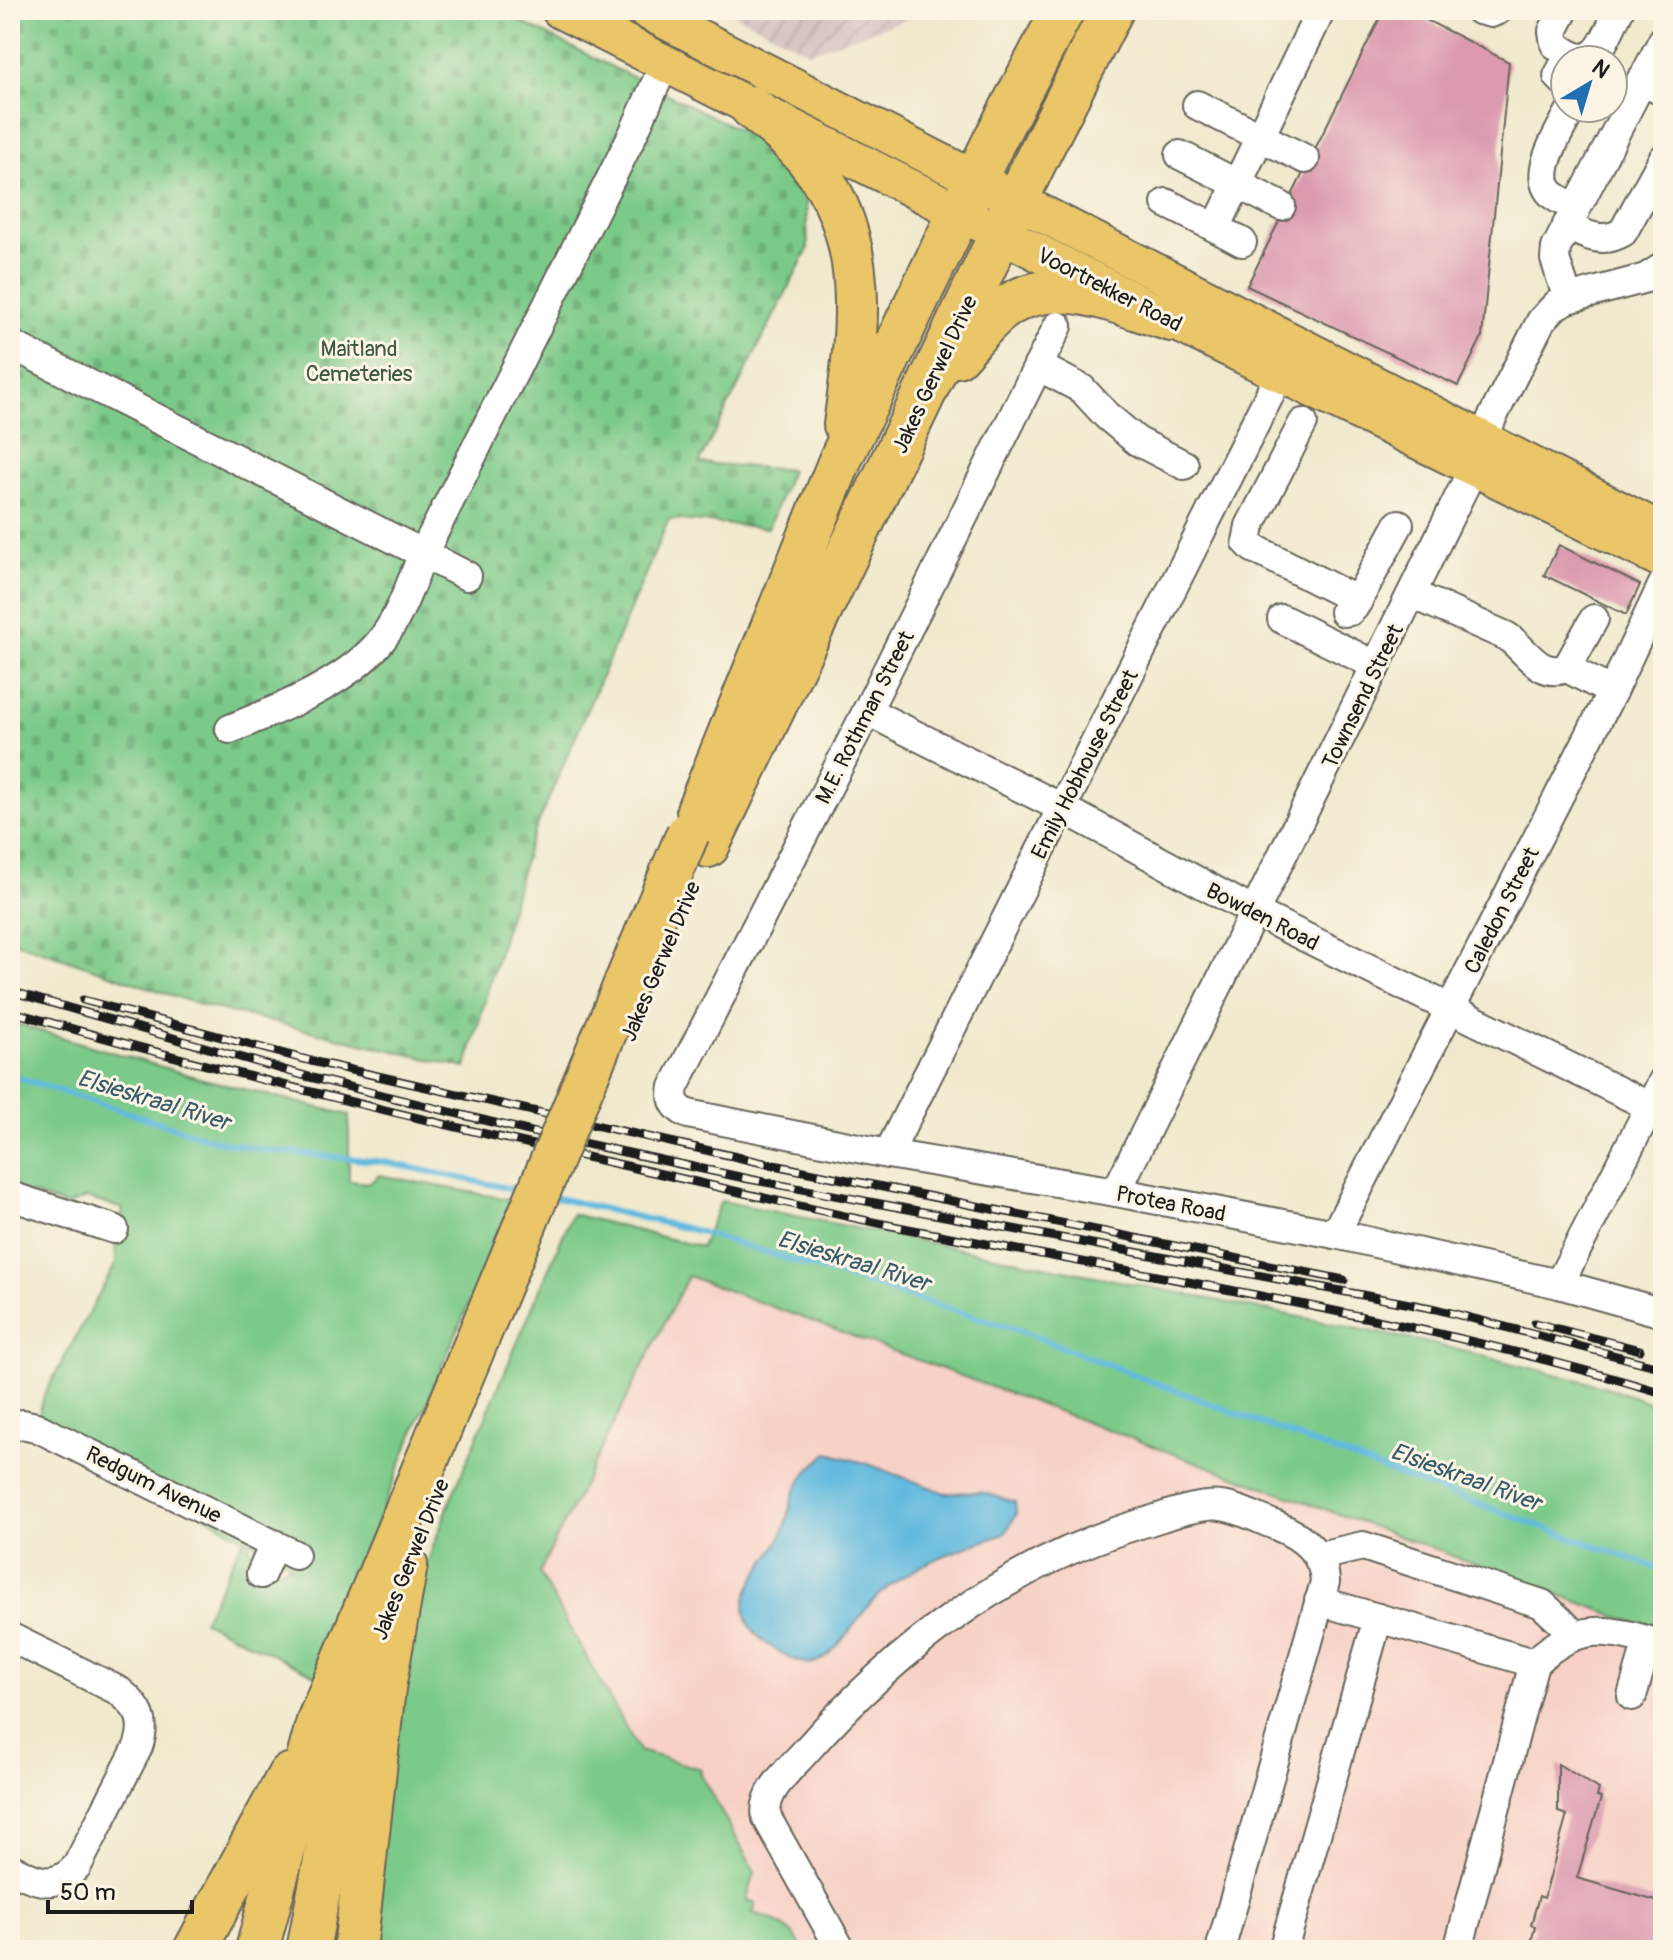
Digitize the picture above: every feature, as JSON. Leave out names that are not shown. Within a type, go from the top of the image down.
[{"type":"highway","name":"Jakes Gerwel Drive","points":[[257,1950],[318,1721],[432,1475],[698,840],[841,458],[967,196],[1063,10]]},
{"type":"highway","name":"Jakes Gerwel Drive","points":[[698,840],[928,389],[1112,10]]},
{"type":"highway","points":[[751,107],[792,142],[818,172],[838,208],[849,239],[855,271],[856,314],[841,458]]},
{"type":"highway","points":[[928,389],[987,322],[1006,307],[1031,294],[1074,291],[1171,320]]},
{"type":"highway","name":"Jakes Gerwel Drive","points":[[308,1950],[347,1744],[432,1475]]},
{"type":"highway","points":[[355,1950],[384,1688],[406,1565]]},
{"type":"highway","points":[[195,1950],[318,1721]]},
{"type":"main road","name":"Voortrekker Road","points":[[560,10],[751,107],[967,196]]},
{"type":"main road","name":"Voortrekker Road","points":[[645,10],[967,196],[1478,455],[1663,560]]},
{"type":"main road","name":"Voortrekker Road","points":[[1009,217],[1171,320],[1280,374],[1663,532]]},
{"type":"street","points":[[1216,228],[1321,10]]},
{"type":"street","points":[[1479,10],[1491,13],[1498,10]]},
{"type":"street","points":[[1555,44],[1553,31],[1564,10]]},
{"type":"street","points":[[1601,44],[1619,10]]},
{"type":"street","points":[[1568,299],[1555,259],[1556,248],[1572,216],[1652,86],[1663,40]]},
{"type":"street","points":[[230,729],[306,694],[362,659],[379,643],[391,625],[665,63]]},
{"type":"street","points":[[1197,105],[1305,159]]},
{"type":"street","points":[[1564,124],[1551,149],[1544,178],[1550,192],[1572,216],[1583,234],[1601,239],[1623,232],[1663,159]]},
{"type":"street","points":[[1180,155],[1281,206]]},
{"type":"street","points":[[1166,203],[1242,242]]},
{"type":"street","name":"Townsend Street","points":[[1116,1192],[1377,666],[1541,321],[1556,305],[1568,299],[1646,278],[1663,267]]},
{"type":"street","name":"M.E. Rothman Street","points":[[677,1106],[672,1093],[674,1087],[867,711],[1058,326]]},
{"type":"street","points":[[10,344],[467,576]]},
{"type":"street","points":[[1038,366],[1082,389],[1107,416],[1137,441],[1184,465]]},
{"type":"street","name":"Emily Hobhouse Street","points":[[888,1154],[1280,374]]},
{"type":"street","points":[[1303,423],[1247,532],[1247,542],[1253,548],[1358,601]]},
{"type":"street","points":[[1276,577],[1340,611],[1350,611],[1399,524]]},
{"type":"street","points":[[1380,558],[1416,586],[1517,643],[1531,661],[1551,670],[1567,668],[1594,619]]},
{"type":"street","name":"Caledon Street","points":[[1335,1234],[1612,692],[1663,584]]},
{"type":"street","points":[[1282,619],[1377,666]]},
{"type":"street","points":[[1567,668],[1612,692]]},
{"type":"street","name":"Bowden Road","points":[[867,711],[1062,808],[1256,913],[1657,1110]]},
{"type":"street","points":[[1559,1284],[1657,1110],[1663,1081]]},
{"type":"street","name":"Protea Road","points":[[677,1106],[688,1114],[888,1154],[1116,1192],[1335,1234],[1559,1284],[1663,1313]]},
{"type":"street","points":[[10,1196],[114,1229]]},
{"type":"street","name":"Redgum Avenue","points":[[10,1427],[22,1424],[36,1427],[284,1549],[261,1574]]},
{"type":"street","points":[[841,1950],[767,1818],[768,1797],[788,1772],[873,1681],[954,1614],[1014,1578],[1104,1534],[1213,1505],[1232,1509],[1294,1534],[1319,1556],[1325,1582],[1220,1950]]},
{"type":"street","points":[[1319,1556],[1363,1546],[1542,1604],[1574,1634]]},
{"type":"street","points":[[1319,1601],[1534,1663]]},
{"type":"street","points":[[1283,1950],[1378,1618]]},
{"type":"street","points":[[1458,1950],[1534,1663],[1552,1646],[1574,1634],[1598,1630],[1656,1643],[1632,1696]]},
{"type":"street","points":[[10,1637],[119,1691],[134,1703],[143,1718],[143,1733],[138,1747],[77,1866],[68,1876],[44,1882],[10,1868]]},
{"type":"shaded area","points":[[726,10],[927,10],[809,52]]},
{"type":"shaded area","points":[[688,1276],[1663,1633],[1663,1950],[804,1950],[787,1928],[753,1913],[699,1773],[701,1769],[639,1751],[539,1573]]},
{"type":"green space","name":"Maitland Cemeteries","points":[[10,10],[497,10],[764,142],[806,201],[808,249],[699,463],[791,470],[768,528],[669,519],[528,847],[466,1068],[197,1004],[10,940]]},
{"type":"green space","points":[[10,1022],[199,1078],[349,1115],[349,1181],[370,1183],[379,1175],[513,1200],[405,1453],[317,1676],[203,1621],[243,1540],[254,1560],[278,1569],[292,1566],[38,1419],[44,1395],[116,1263],[115,1237],[123,1209],[86,1198],[66,1206],[10,1187]]},
{"type":"green space","points":[[721,1201],[1434,1344],[1603,1386],[1663,1407],[1663,1633],[688,1276],[539,1573],[639,1751],[701,1769],[700,1773],[755,1872],[747,1900],[756,1903],[753,1913],[783,1926],[804,1950],[372,1950],[392,1724],[421,1579],[452,1496],[572,1214],[701,1247]]},
{"type":"water","points":[[828,1453],[868,1464],[945,1493],[981,1492],[1015,1502],[1016,1515],[1005,1534],[908,1573],[872,1602],[831,1652],[822,1659],[808,1663],[787,1656],[761,1639],[748,1622],[745,1607],[752,1583],[784,1530],[798,1485]]},
{"type":"building","points":[[1384,10],[1407,10],[1509,62],[1482,337],[1458,386],[1247,286]]},
{"type":"building","points":[[1559,545],[1640,585],[1626,615],[1544,575]]},
{"type":"building","points":[[1558,1764],[1599,1789],[1597,1797],[1601,1798],[1577,1878],[1663,1903],[1663,1950],[1529,1950],[1535,1927],[1531,1925],[1539,1896],[1544,1898],[1567,1815],[1558,1812]]},
{"type":"waterway","name":"Elsieskraal River","points":[[10,1075],[217,1141],[266,1150],[384,1162],[522,1191]]},
{"type":"waterway","name":"Elsieskraal River","points":[[553,1197],[697,1231],[1018,1330],[1386,1471],[1663,1570]]},
{"type":"railway","points":[[10,991],[309,1077],[536,1133],[749,1179],[1436,1309],[1663,1368]]},
{"type":"railway","points":[[83,1000],[311,1061],[759,1162],[1344,1280]]},
{"type":"railway","points":[[10,1011],[238,1074],[468,1130],[855,1218],[1375,1319],[1472,1341],[1663,1393]]},
{"type":"railway","points":[[1535,1323],[1640,1350]]}]
